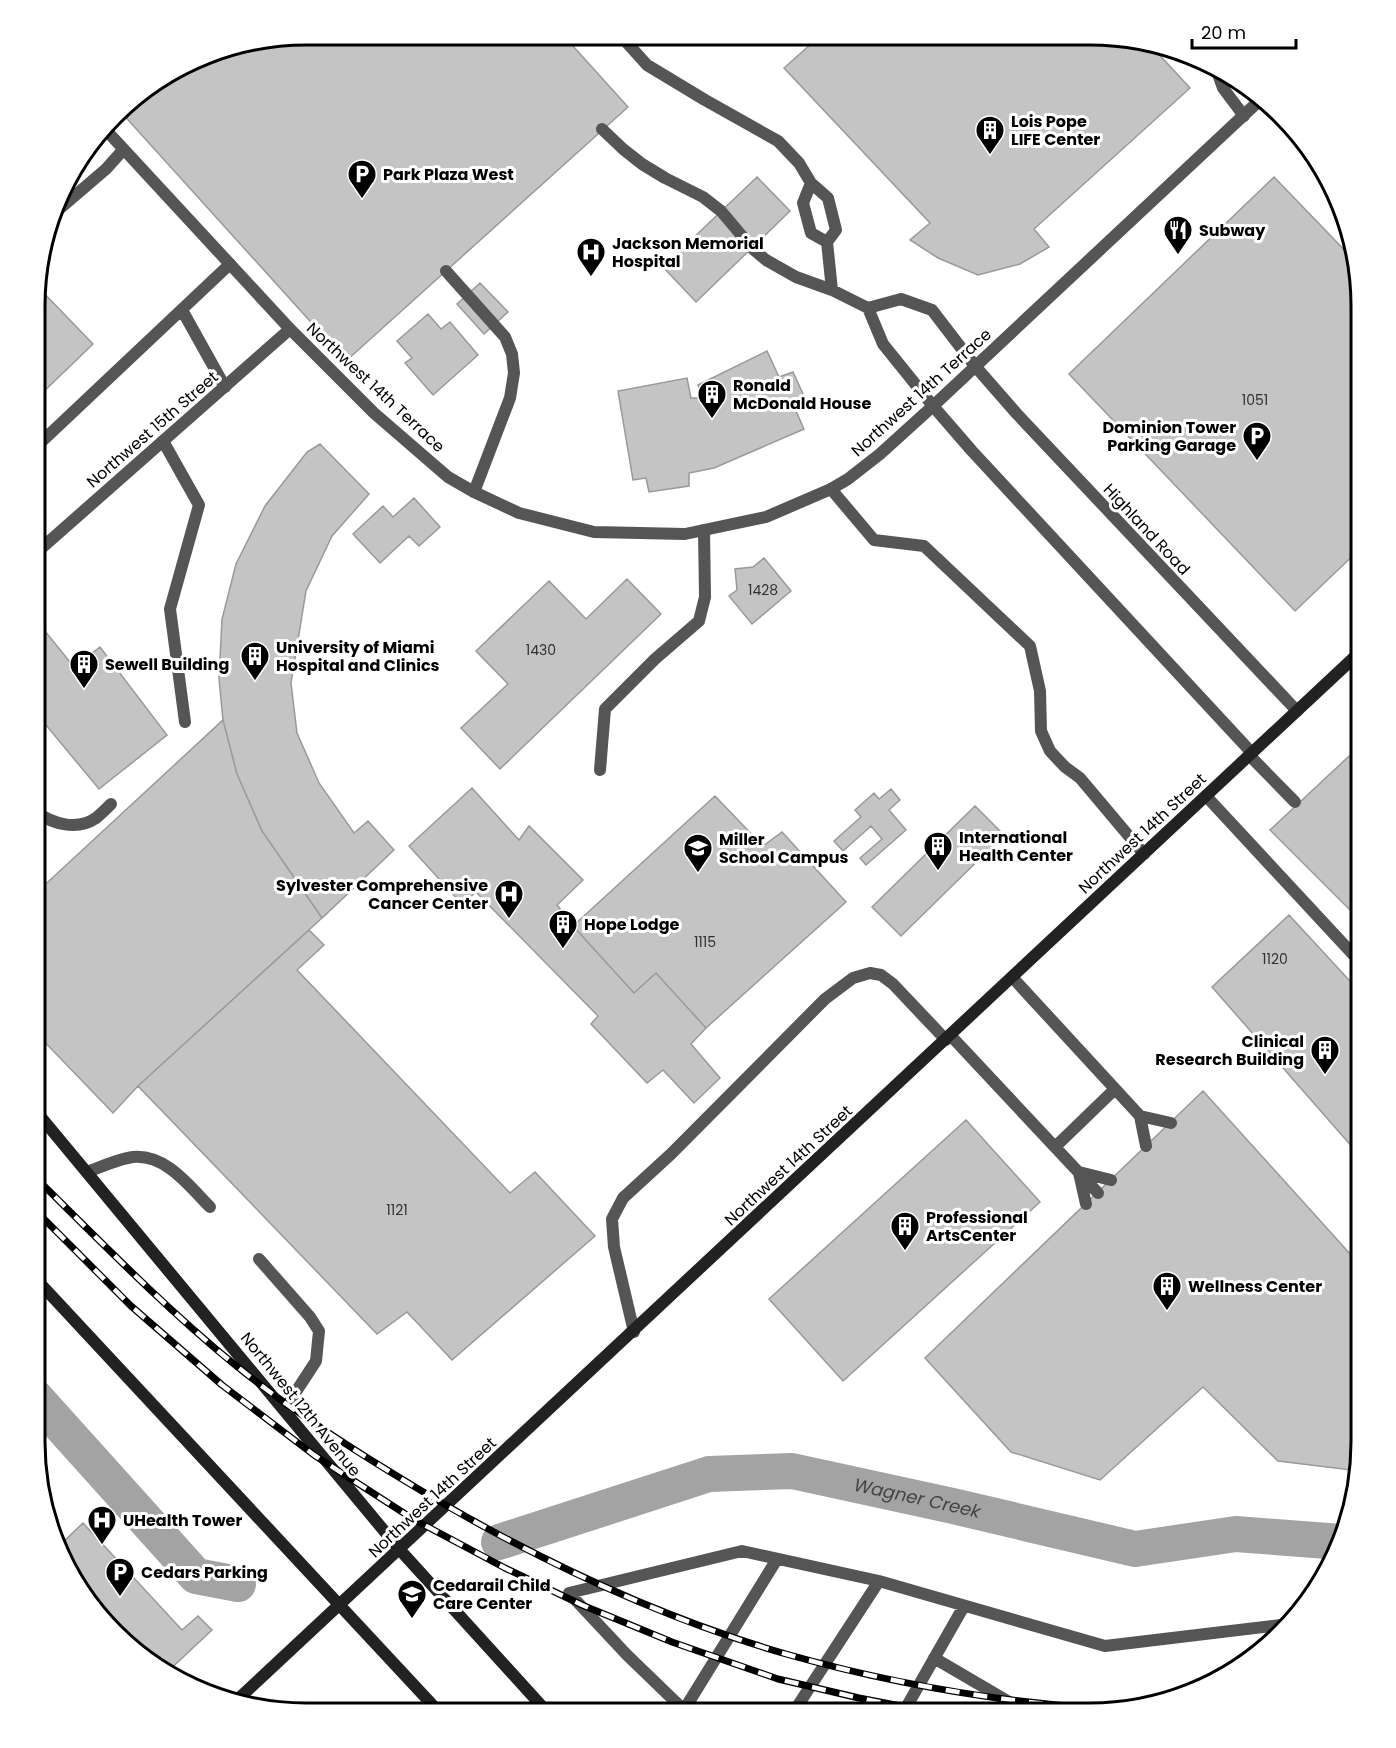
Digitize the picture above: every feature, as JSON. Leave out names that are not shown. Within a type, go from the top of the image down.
[{"type":"main road","name":"Northwest 14th Street","points":[[243,1695],[1351,660]]},
{"type":"main road","name":"Northwest 12th Avenue","points":[[45,1122],[400,1550],[539,1703]]},
{"type":"main road","points":[[45,1289],[431,1703]]},
{"type":"street","points":[[629,45],[647,65],[778,141],[800,163],[811,183],[828,198],[836,230],[826,242],[832,290]]},
{"type":"street","points":[[1220,80],[1223,88],[1244,116]]},
{"type":"street","name":"Northwest 14th Terrace","points":[[110,134],[290,329],[374,412],[448,477],[519,513],[594,532],[686,534],[766,517],[831,489],[848,479],[880,454],[933,406],[1256,104]]},
{"type":"street","points":[[602,129],[642,164],[703,197],[721,211],[753,249],[766,260],[796,277],[832,290],[868,308],[884,344],[933,406],[1295,802]]},
{"type":"street","points":[[66,203],[106,169],[123,150]]},
{"type":"street","points":[[811,183],[803,203],[811,234],[826,242]]},
{"type":"street","points":[[45,438],[230,264]]},
{"type":"street","points":[[446,271],[505,337],[512,354],[514,373],[510,398],[474,492]]},
{"type":"street","name":"Highland Road","points":[[868,308],[901,300],[932,310],[975,366],[1017,414],[1297,711]]},
{"type":"street","points":[[182,310],[225,387]]},
{"type":"street","name":"Northwest 15th Street","points":[[45,545],[290,329]]},
{"type":"street","points":[[163,441],[199,505],[170,609],[185,722]]},
{"type":"street","points":[[831,489],[874,540],[924,546],[1030,646],[1040,691],[1041,731],[1050,751],[1065,767],[1080,778],[1144,854]]},
{"type":"street","points":[[600,770],[605,709],[699,621],[705,597],[704,530]]},
{"type":"street","points":[[1206,796],[1351,952]]},
{"type":"street","points":[[45,818],[51,822],[79,824],[94,819],[111,804]]},
{"type":"street","points":[[634,1332],[614,1247],[612,1219],[623,1198],[671,1154],[825,999],[853,978],[870,973],[881,975],[893,984],[1055,1146],[1098,1193]]},
{"type":"street","points":[[1012,977],[1140,1116],[1146,1146]]},
{"type":"street","points":[[1055,1146],[1115,1089]]},
{"type":"street","points":[[1140,1116],[1171,1123]]},
{"type":"street","points":[[87,1172],[132,1157],[147,1158],[167,1165],[210,1207]]},
{"type":"street","points":[[1078,1171],[1111,1180]]},
{"type":"street","points":[[1078,1171],[1086,1204]]},
{"type":"street","points":[[260,1259],[310,1317],[319,1331],[316,1361],[284,1410]]},
{"type":"street","points":[[677,1703],[627,1655],[570,1593],[742,1551],[879,1581],[1106,1646],[1274,1626]]},
{"type":"street","points":[[688,1703],[777,1559]]},
{"type":"street","points":[[800,1703],[879,1581]]},
{"type":"street","points":[[909,1703],[964,1606]]},
{"type":"street","points":[[934,1658],[1011,1703]]},
{"type":"building","name":"Park Plaza West","points":[[572,45],[628,107],[346,361],[126,118],[161,89],[191,72],[222,59],[272,47]]},
{"type":"building","name":"Lois Pope LIFE Center","points":[[810,45],[1090,45],[1124,47],[1159,55],[1190,88],[1034,229],[1049,247],[1020,264],[978,275],[938,258],[910,240],[930,223],[784,68]]},
{"type":"building","points":[[757,177],[790,211],[696,302],[663,267]]},
{"type":"building","name":"Dominion Tower Parking Garage","points":[[1274,177],[1345,250],[1346,255],[1351,306],[1351,558],[1295,611],[1069,374]]},
{"type":"building","points":[[480,283],[508,312],[484,334],[457,304]]},
{"type":"building","points":[[46,295],[93,344],[45,390]]},
{"type":"building","points":[[428,314],[441,329],[450,322],[478,355],[433,395],[405,363],[412,358],[397,341]]},
{"type":"building","name":"Ronald McDonald House","points":[[767,351],[779,377],[793,372],[808,405],[796,411],[804,429],[714,468],[689,473],[689,486],[649,492],[646,478],[633,480],[618,391],[687,378],[691,398],[702,398],[698,385]]},
{"type":"building","name":"University of Miami Hospital and Clinics","points":[[320,444],[369,494],[332,536],[306,591],[291,683],[297,733],[319,783],[354,833],[368,821],[394,850],[322,918],[262,831],[237,774],[223,720],[219,679],[222,619],[236,564],[265,506],[307,452]]},
{"type":"building","points":[[414,498],[440,527],[419,546],[409,536],[380,563],[353,534],[383,506],[393,517]]},
{"type":"building","points":[[764,558],[791,591],[752,624],[729,596],[737,590],[735,569],[753,567]]},
{"type":"building","points":[[627,579],[661,614],[500,769],[461,728],[508,684],[476,651],[549,581],[586,619]]},
{"type":"building","name":"Sewell Building","points":[[45,631],[74,667],[100,647],[167,735],[99,789],[45,724]]},
{"type":"building","points":[[223,720],[237,774],[262,831],[322,918],[138,1086],[113,1113],[45,1042],[45,885]]},
{"type":"building","points":[[1351,754],[1351,911],[1270,830]]},
{"type":"building","name":"Hope Lodge","points":[[472,788],[519,840],[529,826],[583,880],[557,905],[634,993],[656,973],[706,1028],[691,1044],[720,1078],[694,1103],[663,1070],[647,1083],[591,1024],[598,1016],[476,892],[462,904],[409,846]]},
{"type":"building","points":[[891,789],[900,800],[889,810],[906,830],[866,865],[860,858],[882,839],[871,826],[843,851],[834,841],[861,817],[855,810],[874,793],[879,799]]},
{"type":"building","points":[[715,796],[763,846],[782,832],[846,902],[706,1028],[656,973],[634,993],[573,926]]},
{"type":"building","name":"International Health Center","points":[[975,806],[1004,835],[901,936],[872,907]]},
{"type":"building","name":"Clinical Research Building","points":[[1289,915],[1351,982],[1351,1146],[1212,987]]},
{"type":"building","points":[[309,930],[324,945],[297,970],[510,1193],[535,1172],[595,1236],[452,1360],[407,1312],[377,1334],[138,1086]]},
{"type":"building","name":"Wellness Center","points":[[1203,1091],[1351,1255],[1349,1470],[1278,1461],[1203,1387],[1100,1480],[1011,1452],[925,1358]]},
{"type":"building","name":"Professional ArtsCenter","points":[[966,1120],[1040,1202],[843,1381],[769,1299]]},
{"type":"building","name":"Cedars Parking","points":[[83,1523],[182,1630],[198,1616],[212,1630],[173,1666],[161,1659],[134,1638],[99,1601],[80,1572],[65,1541]]},
{"type":"waterway","points":[[45,1408],[196,1576],[238,1584]]},
{"type":"waterway","name":"Wagner Creek","points":[[499,1542],[709,1474],[792,1471],[1135,1549],[1236,1534],[1331,1541]]},
{"type":"railway","points":[[45,1187],[182,1319],[272,1394],[331,1435],[486,1528],[583,1577],[683,1620],[734,1638],[826,1665],[908,1683],[1033,1703]]},
{"type":"railway","points":[[45,1220],[131,1306],[222,1385],[314,1455],[413,1519],[505,1568],[582,1605],[672,1642],[778,1679],[885,1703]]},
{"type":"place","name":"Lois Pope LIFE Center","points":[[990,156]]},
{"type":"place","name":"Park Plaza West","points":[[362,200]]},
{"type":"place","name":"Subway","points":[[1178,256]]},
{"type":"place","name":"Jackson Memorial Hospital","points":[[591,278]]},
{"type":"place","name":"Ronald McDonald House","points":[[712,420]]},
{"type":"place","name":"Dominion Tower Parking Garage","points":[[1257,462]]},
{"type":"place","name":"University of Miami Hospital and Clinics","points":[[255,682]]},
{"type":"place","name":"Sewell Building","points":[[84,690]]},
{"type":"place","name":"International Health Center","points":[[938,872]]},
{"type":"place","name":"Miller School Campus","points":[[698,874]]},
{"type":"place","name":"Sylvester Comprehensive Cancer Center","points":[[509,920]]},
{"type":"place","name":"Hope Lodge","points":[[563,950]]},
{"type":"place","name":"Clinical Research Building","points":[[1325,1076]]},
{"type":"place","name":"Professional ArtsCenter","points":[[905,1252]]},
{"type":"place","name":"Wellness Center","points":[[1167,1312]]},
{"type":"place","name":"UHealth Tower","points":[[102,1546]]},
{"type":"place","name":"Cedars Parking","points":[[120,1598]]},
{"type":"place","name":"Cedarail Child Care Center","points":[[412,1620]]}]
